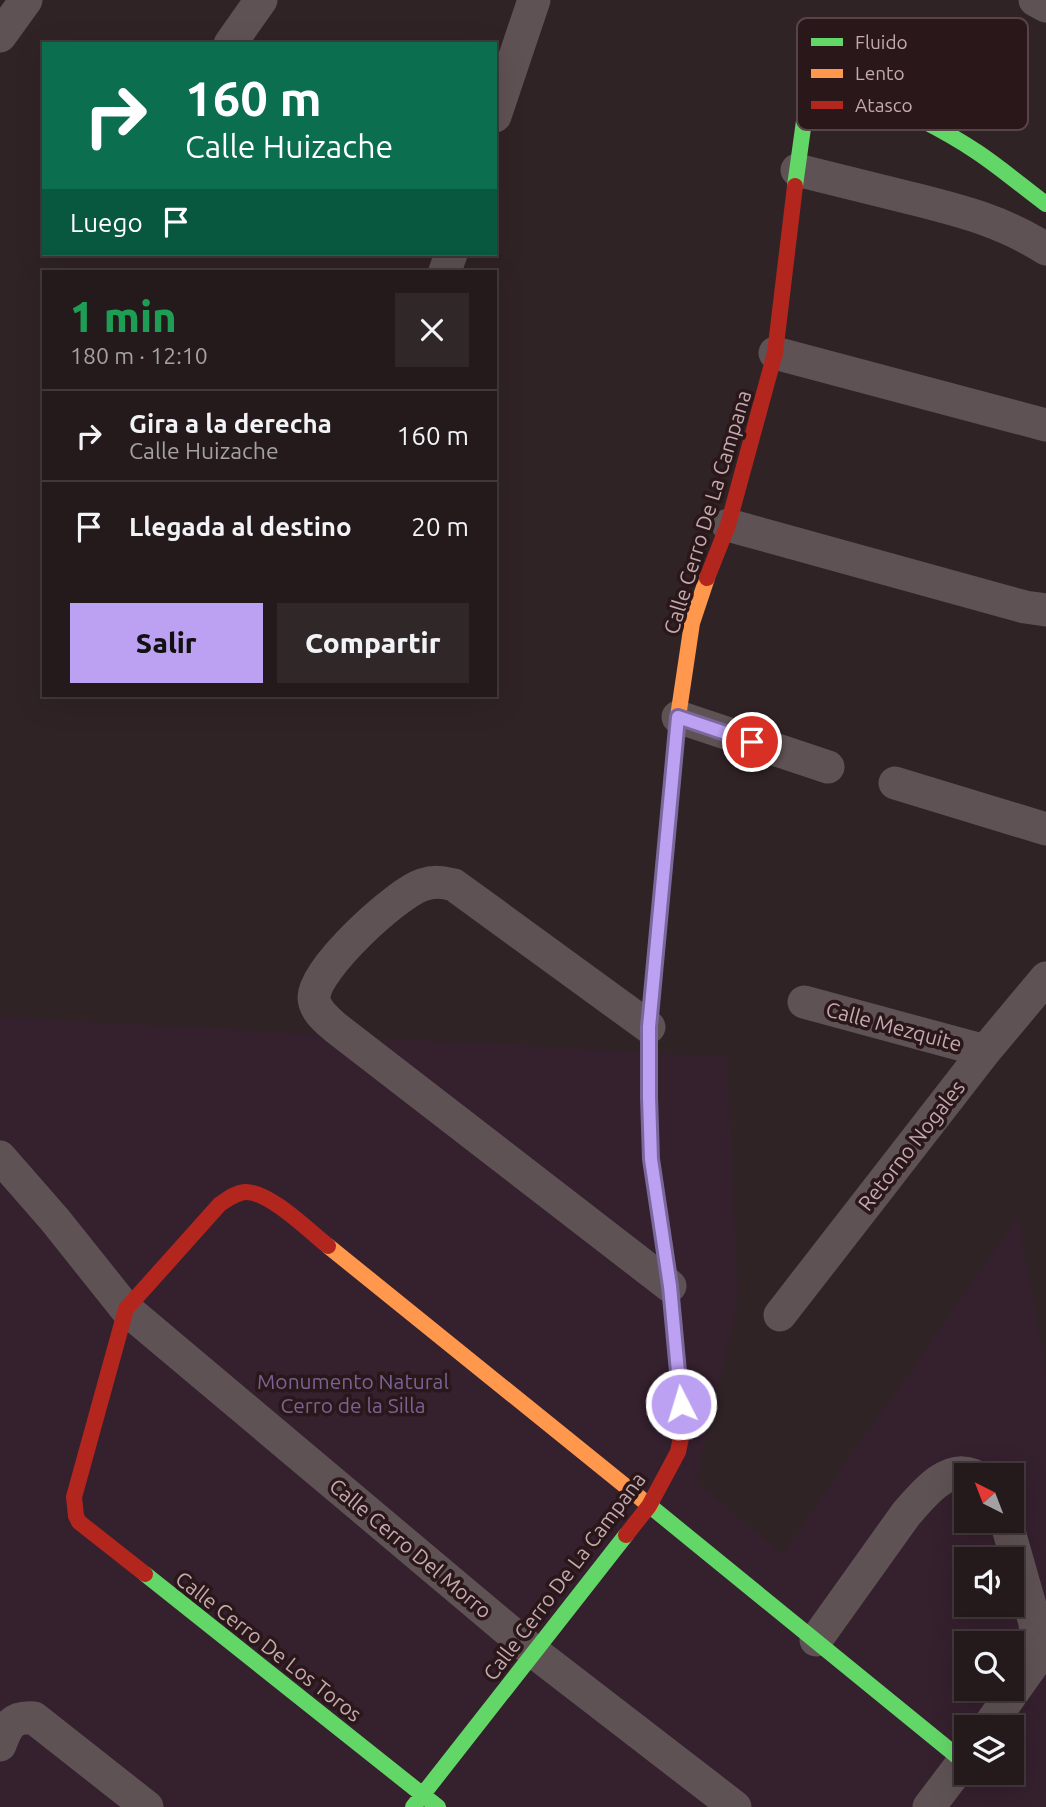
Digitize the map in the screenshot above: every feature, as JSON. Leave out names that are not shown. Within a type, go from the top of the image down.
[{"type":"street","points":[[0,36],[26,0]]},
{"type":"street","points":[[231,42],[261,0]]},
{"type":"street","points":[[497,110],[534,0]]},
{"type":"street","points":[[1035,0],[1046,6]]},
{"type":"street","name":"Calle Cerro De La Campana","points":[[418,1801],[649,1506],[678,1452],[683,1428],[670,1286],[651,1159],[649,1027],[678,717],[692,623],[709,570],[728,525],[775,354],[803,130]]},
{"type":"street","name":"Calle Cerro De La Campana","points":[[940,130],[977,152],[1046,204]]},
{"type":"street","points":[[797,170],[990,220],[1014,230],[1046,249]]},
{"type":"street","points":[[775,354],[1046,425]]},
{"type":"street","points":[[728,525],[1025,607],[1046,610]]},
{"type":"street","points":[[678,717],[828,768]]},
{"type":"street","points":[[895,783],[1046,829]]},
{"type":"street","points":[[649,1027],[454,885],[442,882],[433,882],[408,892],[370,923],[329,967],[314,998],[321,1013],[335,1028],[670,1286]]},
{"type":"street","name":"Retorno Nogales","points":[[779,1315],[985,1051],[1046,978]]},
{"type":"street","name":"Calle Mezquite","points":[[804,1002],[985,1051]]},
{"type":"street","name":"Calle Cerro Del Morro","points":[[0,1157],[72,1240],[126,1309],[534,1652],[735,1807]]},
{"type":"street","points":[[126,1309],[220,1204],[242,1192],[269,1199],[954,1750]]},
{"type":"street","name":"Calle Cerro De Los Toros","points":[[126,1309],[75,1496],[79,1522],[418,1801],[438,1807]]},
{"type":"street","points":[[816,1640],[906,1514],[935,1484],[954,1473]]},
{"type":"street","points":[[997,1715],[1035,1661],[1037,1635],[1009,1533]]},
{"type":"street","points":[[0,1745],[12,1721],[34,1717],[147,1807]]},
{"type":"street","points":[[929,1807],[954,1774]]},
{"type":"green space","name":"Monumento Natural Cerro de la Silla","points":[[0,1017],[727,1057],[738,1301],[696,1482],[782,1554],[1018,1217],[1046,1372],[1046,1807],[0,1807]]},
{"type":"traffic: fast","points":[[795,186],[803,130]]},
{"type":"traffic: fast","points":[[942,130],[995,164],[1046,204]]},
{"type":"traffic: fast","points":[[650,1506],[954,1754]]},
{"type":"traffic: fast","points":[[413,1807],[626,1535]]},
{"type":"traffic: fast","points":[[145,1574],[438,1807]]},
{"type":"traffic: slow","points":[[649,1079],[649,1027],[678,717],[692,623],[707,578]]},
{"type":"traffic: slow","points":[[328,1246],[650,1506]]},
{"type":"traffic: jam","points":[[707,578],[728,525],[775,353],[795,186]]},
{"type":"traffic: jam","points":[[626,1535],[649,1506],[678,1452],[683,1428],[670,1286],[651,1159],[649,1079]]},
{"type":"traffic: jam","points":[[145,1574],[79,1522],[74,1497],[126,1309],[220,1204],[238,1194],[255,1193],[265,1198],[328,1246]]},
{"type":"route","points":[[681,1404],[670,1286],[651,1159],[649,1097],[649,1027],[678,717],[752,742]]}]
